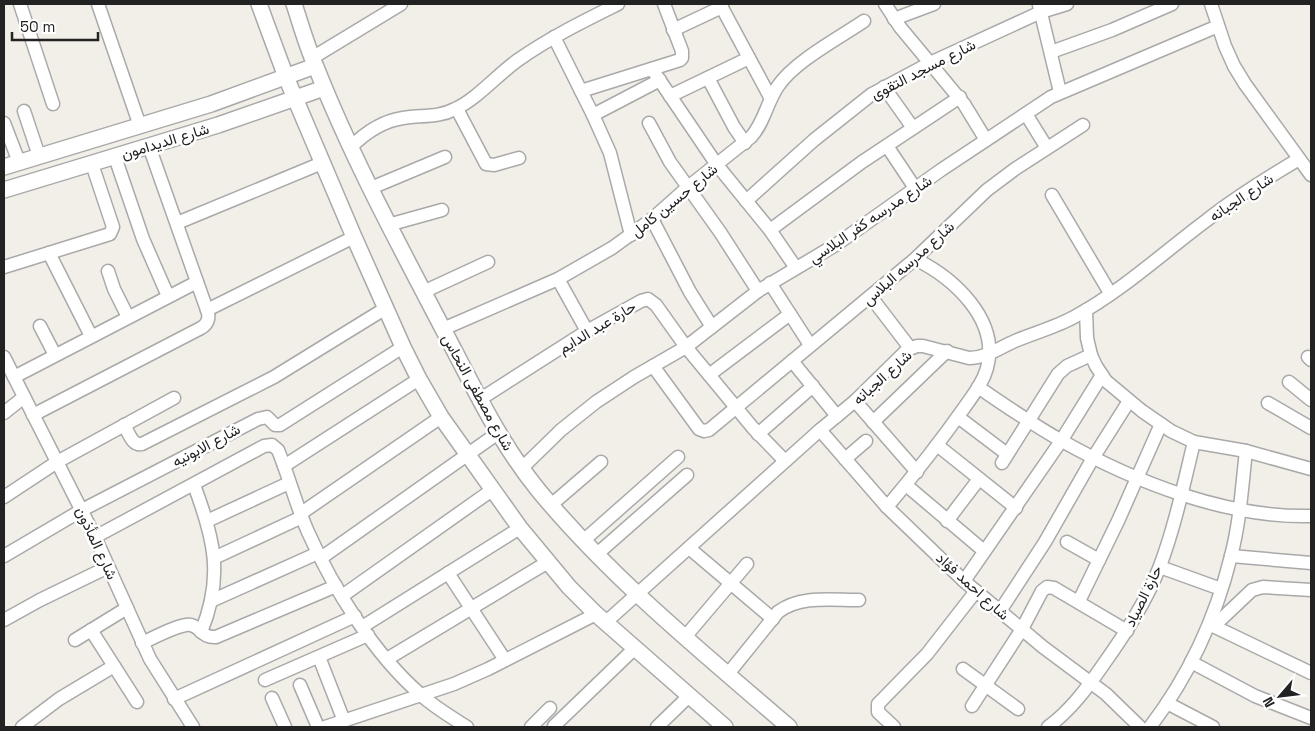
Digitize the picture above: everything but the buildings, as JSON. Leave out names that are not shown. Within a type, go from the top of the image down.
[{"type":"street","points":[[20,4],[53,104]]},
{"type":"street","points":[[98,4],[140,126]]},
{"type":"street","points":[[259,4],[294,99],[354,237],[403,347],[441,417],[520,528],[570,587],[601,618],[725,727]]},
{"type":"street","name":"شارع مصطفى النحاس","points":[[294,4],[324,88],[388,225],[479,400],[521,468],[583,541],[637,595],[789,727]]},
{"type":"street","points":[[314,62],[401,4]]},
{"type":"street","points":[[351,147],[370,131],[392,121],[404,118],[435,116],[457,109],[517,61],[554,37],[618,4]]},
{"type":"street","points":[[581,91],[678,62],[682,58],[682,51],[664,4]]},
{"type":"street","points":[[885,4],[894,19],[960,98],[986,140]]},
{"type":"street","points":[[894,19],[934,4]]},
{"type":"street","name":"شارع مسجد التقوى","points":[[746,201],[814,140],[864,99],[930,63],[1040,8],[1067,4]]},
{"type":"street","points":[[1050,52],[1112,30],[1172,4]]},
{"type":"street","points":[[1211,4],[1225,46],[1245,84],[1311,175]]},
{"type":"street","points":[[673,30],[721,5],[770,97]]},
{"type":"street","points":[[1040,8],[1060,92]]},
{"type":"street","name":"شارع حسين كامل","points":[[443,329],[558,279],[631,235],[688,187],[745,143],[758,128],[770,97],[791,72],[864,21]]},
{"type":"street","name":"شارع مدرسه كفر البلاسي","points":[[521,468],[578,416],[615,389],[686,347],[758,291],[837,244],[915,188],[1060,92],[1218,26]]},
{"type":"street","points":[[554,37],[610,153],[631,235]]},
{"type":"street","points":[[670,96],[749,58]]},
{"type":"street","name":"شارع الديدامون","points":[[4,167],[211,104],[286,77],[314,62]]},
{"type":"street","points":[[652,69],[717,165],[770,230],[796,268]]},
{"type":"street","points":[[708,78],[734,127],[745,143]]},
{"type":"street","points":[[593,115],[660,80]]},
{"type":"street","points":[[884,87],[912,128]]},
{"type":"street","name":"شارع الديدامون","points":[[4,190],[149,146],[324,88]]},
{"type":"street","points":[[770,230],[912,128],[960,98]]},
{"type":"street","points":[[457,109],[483,162],[491,166],[519,158]]},
{"type":"street","points":[[24,112],[39,156]]},
{"type":"street","points":[[1026,114],[1047,148]]},
{"type":"street","points":[[649,122],[670,162],[758,291]]},
{"type":"street","points":[[4,123],[19,162]]},
{"type":"street","name":"شارع مدرسه البلاس","points":[[654,366],[701,430],[709,430],[871,297],[915,259],[987,190],[1015,169],[1083,125]]},
{"type":"street","points":[[33,414],[201,328],[207,322],[209,314],[149,146]]},
{"type":"street","points":[[887,146],[915,188]]},
{"type":"street","points":[[116,156],[143,239],[168,296]]},
{"type":"street","points":[[371,188],[445,157]]},
{"type":"street","name":"شارع الجبانه","points":[[326,727],[454,684],[601,618],[637,595],[785,461],[855,401],[910,348],[923,346],[968,358],[976,358],[1066,321],[1086,310],[1150,265],[1226,205],[1299,159]]},
{"type":"street","points":[[177,223],[322,163]]},
{"type":"street","points":[[4,266],[107,236],[112,231],[113,227],[92,164]]},
{"type":"street","points":[[1052,195],[1110,293]]},
{"type":"street","points":[[388,225],[442,210]]},
{"type":"street","points":[[652,219],[690,292],[712,327]]},
{"type":"street","points":[[207,310],[354,237]]},
{"type":"street","points":[[49,253],[91,336]]},
{"type":"street","points":[[886,507],[917,472],[958,417],[978,387],[986,369],[989,354],[986,334],[981,320],[964,294],[942,274],[915,259]]},
{"type":"street","points":[[423,292],[488,262]]},
{"type":"street","points":[[108,271],[114,289],[128,317]]},
{"type":"street","points":[[558,279],[587,331]]},
{"type":"street","points":[[14,377],[197,282]]},
{"type":"street","points":[[770,283],[810,346]]},
{"type":"street","points":[[871,297],[910,348]]},
{"type":"street","name":"حارة عبد الدايم","points":[[479,400],[587,331],[648,299],[656,305],[686,347],[758,434],[785,461]]},
{"type":"street","points":[[124,425],[134,443],[142,444],[274,377],[386,308]]},
{"type":"street","points":[[1086,310],[1091,355],[1102,375],[1106,381],[1129,401],[1161,424],[1194,442],[1246,451],[1311,469]]},
{"type":"street","points":[[709,375],[790,314]]},
{"type":"street","points":[[40,326],[55,355]]},
{"type":"street","name":"شارع الابونيه","points":[[4,556],[82,510],[261,417],[267,417],[275,425],[280,426],[403,347]]},
{"type":"street","points":[[873,422],[947,351]]},
{"type":"street","points":[[958,417],[1004,458],[1058,374],[1067,366],[1091,355]]},
{"type":"street","name":"شارع المأذون","points":[[4,357],[82,510],[142,643],[174,699],[193,727]]},
{"type":"street","points":[[792,361],[837,416]]},
{"type":"street","points":[[964,581],[1061,441],[1102,375]]},
{"type":"street","points":[[284,466],[419,379]]},
{"type":"street","points":[[1289,382],[1311,400]]},
{"type":"street","points":[[758,434],[813,386]]},
{"type":"street","points":[[978,387],[1061,441],[1093,458],[1138,477],[1182,494],[1240,511],[1311,516]]},
{"type":"street","points":[[4,413],[24,398]]},
{"type":"street","points":[[4,497],[57,462],[174,398]]},
{"type":"street","points":[[855,401],[917,472]]},
{"type":"street","points":[[1000,611],[1045,542],[1093,458],[1129,401]]},
{"type":"street","points":[[1268,403],[1311,428]]},
{"type":"street","points":[[214,558],[301,515],[441,417]]},
{"type":"street","points":[[1079,602],[1161,424]]},
{"type":"street","name":"شارع احمد فؤاد","points":[[820,430],[886,507],[964,581],[1068,667],[1106,694],[1140,727]]},
{"type":"street","points":[[211,602],[319,556],[498,433]]},
{"type":"street","points":[[845,458],[866,441]]},
{"type":"street","name":"حارة الصياد","points":[[1048,727],[1068,710],[1091,682],[1127,630],[1160,567],[1182,494],[1194,442]]},
{"type":"street","points":[[95,538],[268,445],[272,445],[278,450],[301,515],[319,556],[355,616],[387,659],[420,695],[457,726]]},
{"type":"street","points":[[937,445],[1016,508]]},
{"type":"street","points":[[1150,727],[1167,703],[1212,625],[1232,556],[1240,511],[1246,451]]},
{"type":"street","points":[[583,541],[678,457]]},
{"type":"street","points":[[551,505],[601,462]]},
{"type":"street","points":[[597,554],[687,474]]},
{"type":"street","points":[[947,520],[979,479]]},
{"type":"street","points":[[207,521],[290,483]]},
{"type":"street","points":[[194,485],[207,521],[214,558],[211,602],[201,632]]},
{"type":"street","points":[[906,485],[984,551]]},
{"type":"street","points":[[142,643],[186,625],[195,626],[206,636],[216,637],[339,591],[492,490]]},
{"type":"street","points":[[265,680],[319,657],[365,631],[448,573],[520,528]]},
{"type":"street","points":[[1067,542],[1099,560]]},
{"type":"street","points":[[689,548],[773,619]]},
{"type":"street","points":[[1232,556],[1311,563]]},
{"type":"street","points":[[387,659],[548,562]]},
{"type":"street","points":[[685,637],[748,564]]},
{"type":"street","points":[[4,620],[108,567]]},
{"type":"street","points":[[1160,567],[1221,589]]},
{"type":"street","points":[[448,573],[505,660]]},
{"type":"street","points":[[972,706],[1022,629],[1042,592],[1047,587],[1054,588],[1127,630]]},
{"type":"street","points":[[1212,625],[1252,590],[1262,587],[1311,590]]},
{"type":"street","points":[[894,727],[878,712],[878,704],[927,654],[976,591]]},
{"type":"street","points":[[728,674],[785,607],[801,601],[859,600]]},
{"type":"street","points":[[75,640],[127,608]]},
{"type":"street","points":[[174,699],[355,616]]},
{"type":"street","points":[[1212,625],[1311,673]]},
{"type":"street","points":[[91,630],[137,702]]},
{"type":"street","points":[[554,726],[635,648]]},
{"type":"street","points":[[319,657],[344,721]]},
{"type":"street","points":[[1191,662],[1255,696],[1311,718]]},
{"type":"street","points":[[22,727],[59,699],[114,666]]},
{"type":"street","points":[[963,669],[1018,709]]},
{"type":"street","points":[[300,685],[318,727]]},
{"type":"street","points":[[657,727],[689,696]]},
{"type":"street","points":[[272,698],[284,727]]},
{"type":"street","points":[[1167,703],[1213,727]]},
{"type":"street","points":[[531,727],[550,708]]}]
